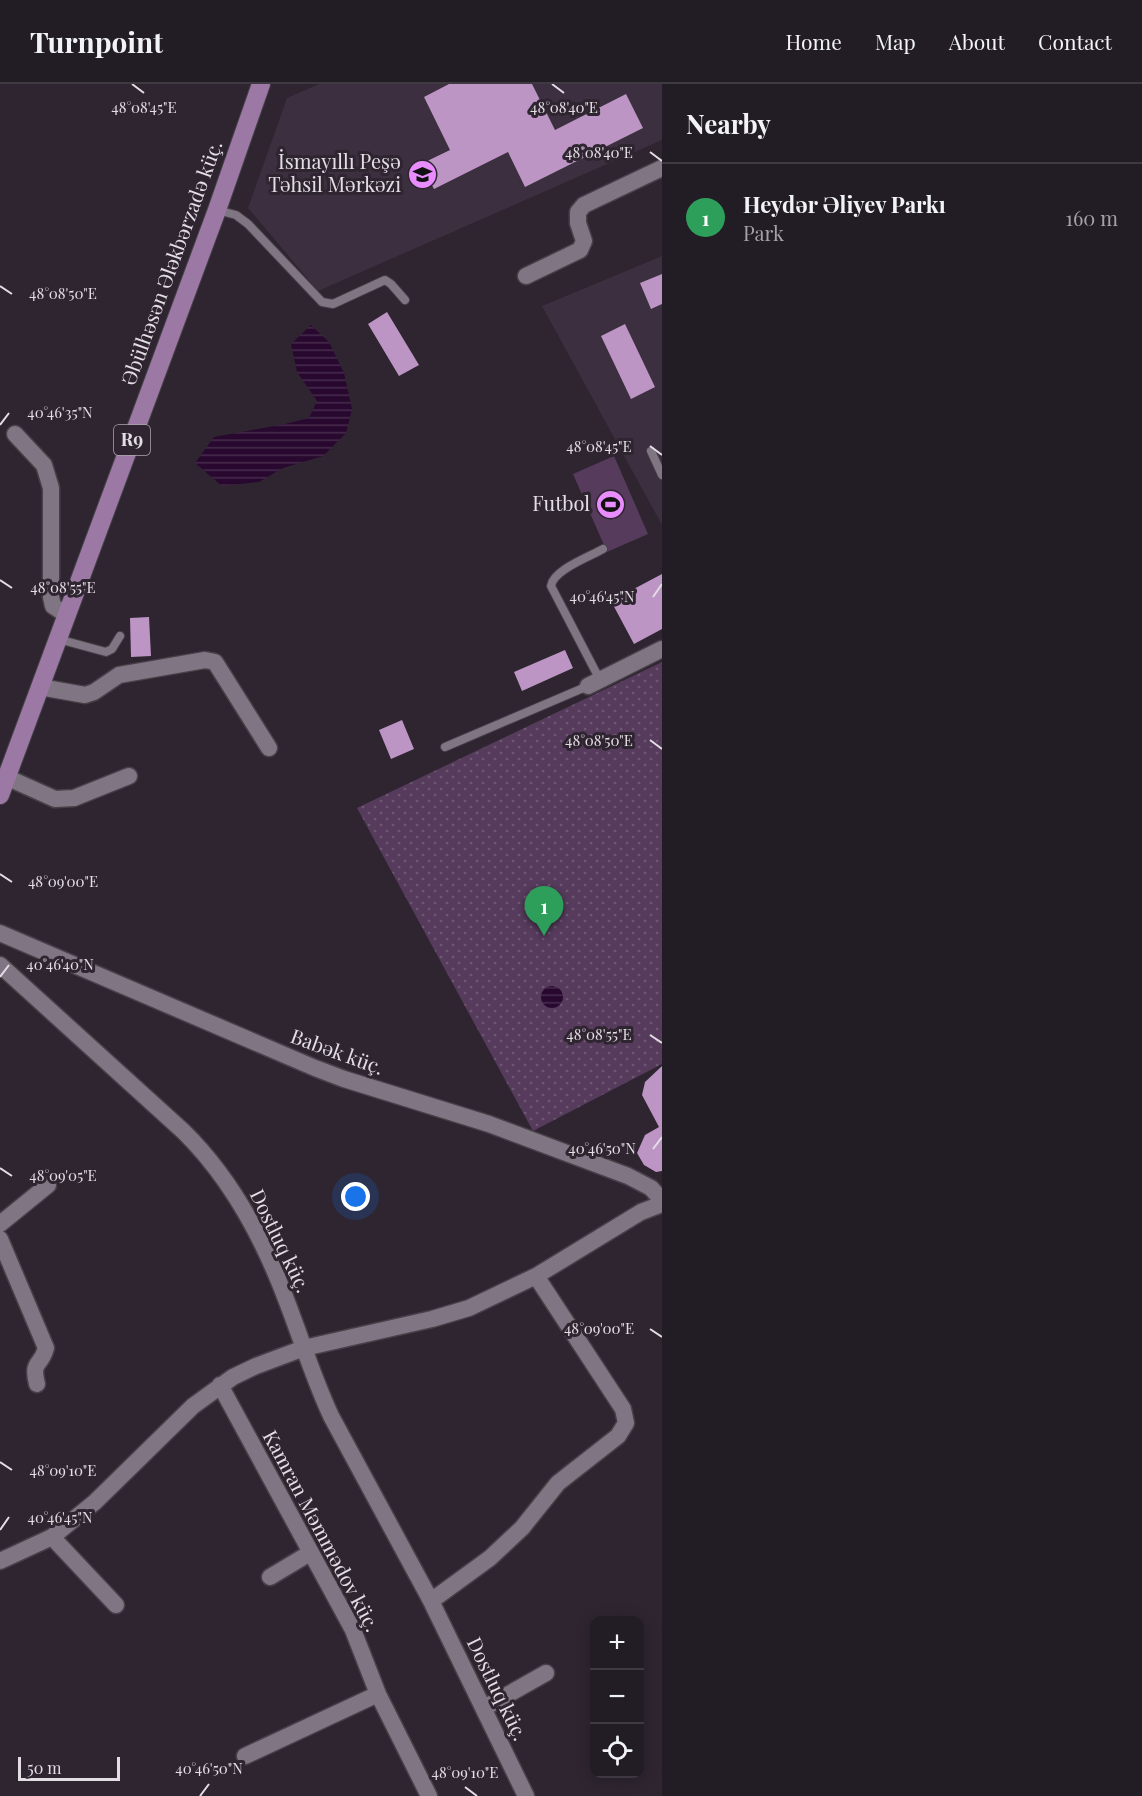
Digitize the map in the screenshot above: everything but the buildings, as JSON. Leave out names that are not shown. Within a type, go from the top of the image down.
[{"type":"main road","name":"Əbülhəsən Ələkbərzadə küç.","points":[[0,795],[217,210],[261,84]]},
{"type":"street","points":[[526,276],[580,250],[584,241],[578,223],[578,212],[584,205],[662,168]]},
{"type":"street","points":[[15,434],[44,465],[51,488],[51,597],[53,606],[67,615]]},
{"type":"street","points":[[594,683],[662,649]]},
{"type":"street","points":[[40,687],[85,695],[94,692],[119,675],[133,671],[205,660],[216,662],[269,748]]},
{"type":"street","points":[[6,777],[55,799],[74,798],[129,776]]},
{"type":"street","name":"Babək küç.","points":[[0,933],[315,1068],[489,1124],[628,1176],[651,1188],[662,1202]]},
{"type":"street","name":"Dostluq küç.","points":[[0,966],[183,1131],[208,1158],[236,1195],[259,1237],[280,1284],[318,1389],[331,1416],[431,1601],[526,1796]]},
{"type":"street","points":[[0,1224],[48,1185]]},
{"type":"street","points":[[0,1561],[52,1537],[95,1503],[194,1406],[220,1385],[256,1366],[304,1348],[432,1319],[469,1308],[536,1276],[640,1212],[662,1202]]},
{"type":"street","points":[[0,1239],[46,1348],[44,1357],[36,1365],[34,1371],[37,1384]]},
{"type":"street","points":[[431,1601],[490,1558],[522,1528],[558,1483],[618,1436],[626,1423],[623,1409],[536,1276]]},
{"type":"street","name":"Kamran Məmmədov küç.","points":[[220,1385],[353,1630],[378,1694],[429,1796]]},
{"type":"street","points":[[52,1537],[116,1605]]},
{"type":"street","points":[[270,1577],[310,1553]]},
{"type":"street","points":[[484,1708],[546,1673]]},
{"type":"street","points":[[245,1756],[378,1694]]},
{"type":"lane","points":[[217,210],[236,215],[248,224],[322,302],[333,304],[385,280],[405,300]]},
{"type":"lane","points":[[651,451],[662,475]]},
{"type":"lane","points":[[445,747],[594,683],[551,586],[552,580],[559,573],[603,549]]},
{"type":"lane","points":[[57,639],[106,652],[112,649],[120,636]]},
{"type":"shaded area","name":"İsmayıllı Peşə Təhsil Mərkəzi","points":[[319,84],[662,84],[662,140],[318,291],[248,208],[287,98]]},
{"type":"shaded area","points":[[662,256],[662,525],[542,306]]},
{"type":"shaded area","points":[[311,325],[329,342],[344,373],[352,409],[346,433],[323,456],[283,468],[259,482],[222,486],[195,463],[214,437],[309,418],[317,401],[297,372],[291,344]]},
{"type":"shaded area","name":"Futbol","points":[[614,456],[648,534],[607,552],[573,474]]},
{"type":"shaded area","points":[[662,662],[662,1064],[533,1131],[357,808]]},
{"type":"shaded area","points":[[552,986],[560,989],[563,997],[560,1005],[552,1008],[544,1005],[541,997],[544,989]]},
{"type":"place","name":"İsmayıllı Peşə Təhsil Mərkəzi","points":[[422,174]]},
{"type":"place","name":"Futbol","points":[[611,504]]},
{"type":"place","name":"Heydər Əliyev Parkı","points":[[544,936]]}]
